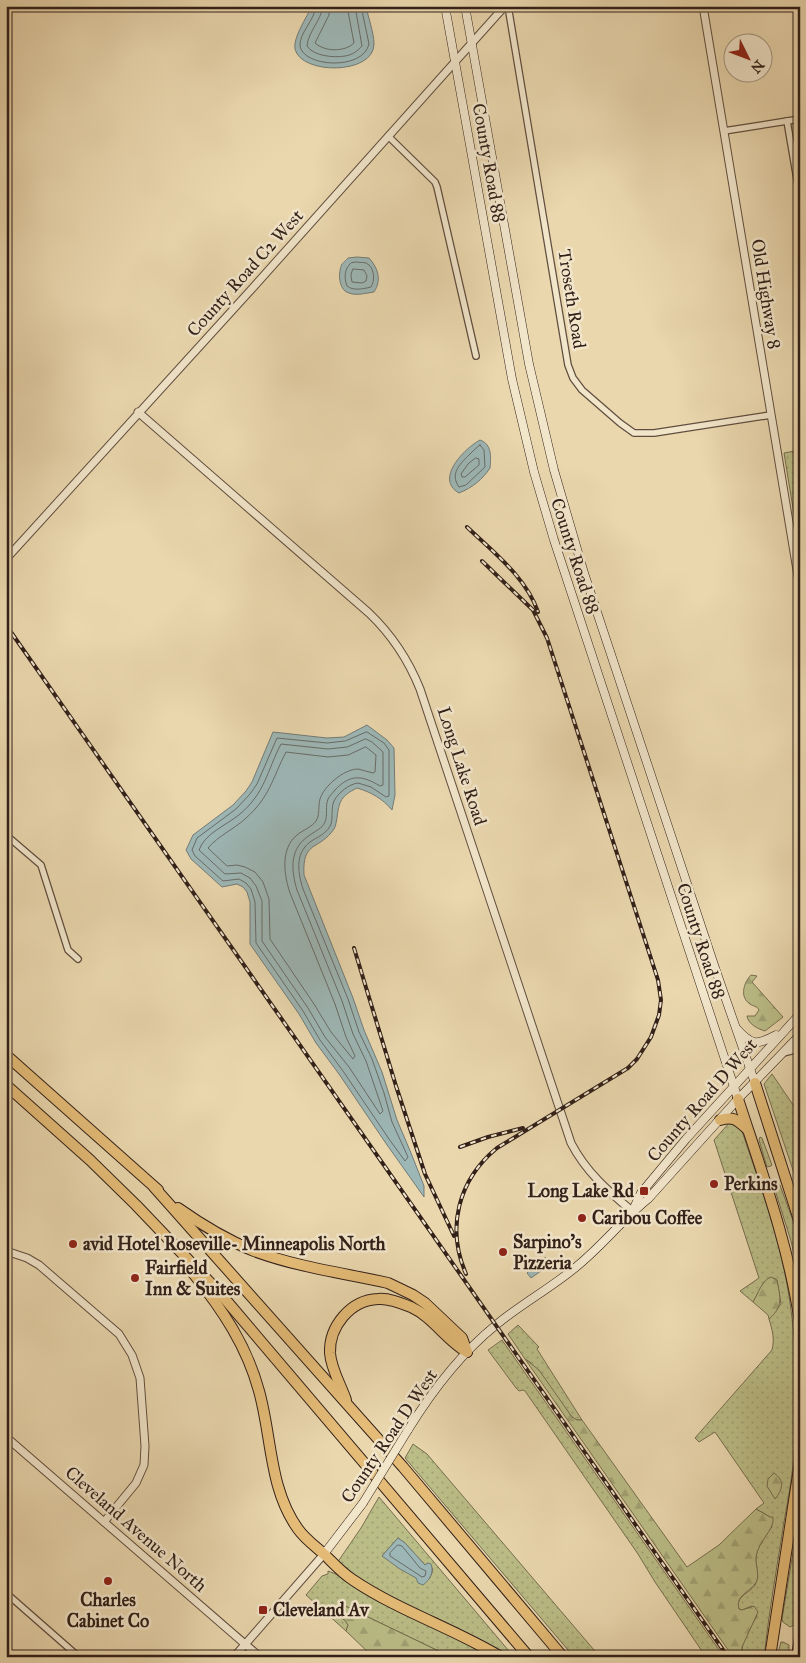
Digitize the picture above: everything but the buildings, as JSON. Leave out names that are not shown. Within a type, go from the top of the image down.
[{"type":"highway","points":[[6,1055],[154,1187],[194,1219],[215,1232],[256,1251],[299,1264],[388,1283],[413,1295],[425,1303],[462,1338],[467,1352]]},
{"type":"highway","points":[[755,1083],[800,1223]]},
{"type":"highway","points":[[6,1085],[68,1140],[136,1205],[198,1270],[264,1343],[529,1657]]},
{"type":"highway","points":[[738,1099],[783,1239],[791,1270],[800,1324]]},
{"type":"highway","points":[[720,1120],[729,1117],[738,1121],[748,1131]]},
{"type":"highway","points":[[154,1187],[402,1467],[563,1657]]},
{"type":"highway","points":[[136,1205],[210,1293],[244,1351],[259,1390],[283,1504],[298,1530],[335,1566],[368,1590],[465,1637],[501,1657]]},
{"type":"highway","points":[[348,1406],[331,1360],[331,1343],[336,1325],[342,1317],[363,1302],[378,1298],[413,1308],[431,1321],[454,1345],[467,1352]]},
{"type":"highway","points":[[770,1657],[800,1462]]},
{"type":"highway","points":[[797,1657],[800,1637]]},
{"type":"main road","name":"County Road 88","points":[[445,6],[512,379],[534,472],[554,540],[738,1099]]},
{"type":"main road","name":"County Road 88","points":[[465,6],[529,364],[554,470],[588,582],[755,1083]]},
{"type":"main road","name":"County Road D West","points":[[632,1211],[641,1192],[686,1139],[800,1014]]},
{"type":"main road","points":[[735,1027],[745,1037],[756,1043],[766,1041],[784,1030]]},
{"type":"main road","name":"County Road D West","points":[[324,1554],[363,1502],[436,1389],[467,1352],[496,1324],[576,1268],[600,1247],[632,1211],[648,1199],[738,1099],[799,1037]]},
{"type":"street","name":"County Road C2 West","points":[[6,559],[506,6]]},
{"type":"street","name":"Troseth Road","points":[[506,6],[568,365],[573,378],[582,390],[634,433],[654,433],[771,415]]},
{"type":"street","name":"Old Highway 8","points":[[704,6],[800,588]]},
{"type":"street","points":[[724,131],[800,119]]},
{"type":"street","points":[[787,121],[800,197]]},
{"type":"street","points":[[388,136],[435,182],[437,187],[476,356]]},
{"type":"street","name":"Long Lake Road","points":[[138,412],[368,613],[388,632],[403,653],[420,689],[571,1143],[594,1178],[632,1211]]},
{"type":"street","points":[[6,835],[42,865],[68,950],[78,959]]},
{"type":"street","points":[[781,1054],[795,1050],[800,1051]]},
{"type":"street","points":[[6,1252],[28,1258],[39,1265],[108,1324],[126,1344],[137,1366],[142,1389],[146,1446],[144,1465],[136,1484],[104,1522]]},
{"type":"street","name":"Cleveland Avenue North","points":[[6,1437],[260,1657]]},
{"type":"street","name":"County Road D West","points":[[234,1657],[324,1554]]},
{"type":"street","points":[[6,1593],[79,1657]]},
{"type":"green space","points":[[800,450],[800,532],[797,533],[784,453]]},
{"type":"green space","points":[[751,975],[757,976],[752,982],[783,1017],[765,1031],[751,1024],[747,1016],[755,1016],[759,1010],[747,1001],[744,994],[746,982]]},
{"type":"green space","points":[[772,1074],[800,1115],[800,1191],[764,1084]]},
{"type":"green space","points":[[730,1122],[741,1128],[771,1218],[789,1295],[796,1367],[794,1460],[764,1657],[742,1657],[744,1641],[757,1616],[752,1606],[742,1610],[739,1609],[738,1605],[741,1598],[755,1585],[758,1549],[761,1541],[772,1527],[770,1517],[756,1509],[764,1503],[715,1432],[699,1442],[695,1438],[772,1350],[773,1338],[769,1319],[781,1304],[777,1280],[774,1278],[764,1282],[753,1302],[740,1291],[759,1278],[714,1140]]},
{"type":"green space","points":[[760,1137],[762,1138],[771,1166],[767,1167],[759,1140]]},
{"type":"green space","points":[[780,1185],[800,1240],[800,1280],[791,1241],[774,1187]]},
{"type":"green space","points":[[771,1277],[777,1280],[780,1301],[777,1310],[769,1319],[768,1315],[753,1302],[763,1284]]},
{"type":"green space","points":[[518,1325],[539,1347],[537,1349],[582,1420],[572,1417],[530,1362],[525,1359],[508,1334]]},
{"type":"green space","points":[[502,1340],[724,1657],[706,1657],[638,1554],[525,1391],[519,1391],[516,1388],[488,1350]]},
{"type":"green space","points":[[525,1359],[539,1370],[572,1417],[582,1420],[687,1567],[719,1545],[756,1509],[773,1517],[773,1522],[757,1551],[757,1581],[741,1597],[738,1605],[739,1609],[742,1610],[754,1606],[758,1612],[742,1647],[742,1657],[733,1657]]},
{"type":"green space","points":[[413,1444],[427,1454],[600,1657],[574,1657],[405,1458]]},
{"type":"green space","points":[[774,1473],[780,1479],[782,1485],[775,1499],[767,1486],[768,1479]]},
{"type":"green space","points":[[379,1497],[514,1657],[505,1657],[452,1626],[366,1584],[337,1563]],"holes":[[[398,1538],[425,1565],[428,1563],[433,1569],[430,1578],[418,1579],[382,1556]]]},
{"type":"green space","points":[[800,1510],[801,1569],[799,1599],[794,1625],[790,1627],[782,1619]]},
{"type":"green space","points":[[328,1571],[340,1576],[373,1598],[461,1641],[489,1657],[451,1657],[343,1605],[340,1617],[348,1625],[346,1631],[306,1595],[322,1576],[328,1574]]},
{"type":"green space","points":[[343,1605],[451,1657],[373,1657],[346,1631],[348,1625],[339,1612]]},
{"type":"green space","points":[[781,1642],[789,1645],[789,1657],[777,1657]]},
{"type":"water","points":[[312,6],[366,6],[374,40],[371,54],[362,62],[337,68],[310,64],[300,58],[295,49],[296,39]]},
{"type":"water","points":[[348,258],[369,258],[375,266],[378,274],[378,283],[374,292],[352,294],[345,291],[341,285],[340,271],[342,264]]},
{"type":"water","points":[[480,440],[489,448],[490,468],[477,483],[459,493],[452,487],[450,480],[454,464]]},
{"type":"water","points":[[367,725],[387,740],[394,748],[395,795],[392,810],[381,799],[357,788],[347,794],[340,803],[334,829],[323,841],[313,847],[306,856],[304,875],[382,1072],[397,1120],[424,1186],[424,1197],[316,1043],[299,1014],[250,944],[250,902],[247,892],[237,884],[222,887],[191,859],[186,850],[193,835],[233,805],[246,791],[252,782],[273,732],[327,738],[344,737]]},
{"type":"water","points":[[545,1257],[548,1266],[531,1278],[527,1273]]},
{"type":"water","points":[[398,1538],[425,1565],[431,1564],[431,1576],[423,1585],[418,1583],[416,1578],[382,1556]]},
{"type":"railway","points":[[467,527],[517,576],[526,587],[538,612]]},
{"type":"railway","points":[[466,1274],[460,1257],[457,1222],[459,1206],[473,1175],[497,1148],[628,1068],[637,1059],[651,1037],[659,1015],[661,1000],[658,980],[547,638],[533,610],[482,561]]},
{"type":"railway","points":[[6,625],[728,1657]]},
{"type":"railway","points":[[354,948],[425,1174],[454,1236]]},
{"type":"railway","points":[[460,1147],[523,1128]]},
{"type":"place","name":"Perkins","points":[[714,1184]]},
{"type":"place","name":"Long Lake Rd","points":[[644,1191]]},
{"type":"place","name":"Caribou Coffee","points":[[582,1218]]},
{"type":"place","name":"avid Hotel Roseville- Minneapolis North","points":[[73,1244]]},
{"type":"place","name":"Sarpino's Pizzeria","points":[[503,1252]]},
{"type":"place","name":"Fairfield Inn & Suites","points":[[135,1278]]},
{"type":"place","name":"Charles Cabinet Co","points":[[108,1581]]},
{"type":"place","name":"Cleveland Av","points":[[263,1610]]}]
